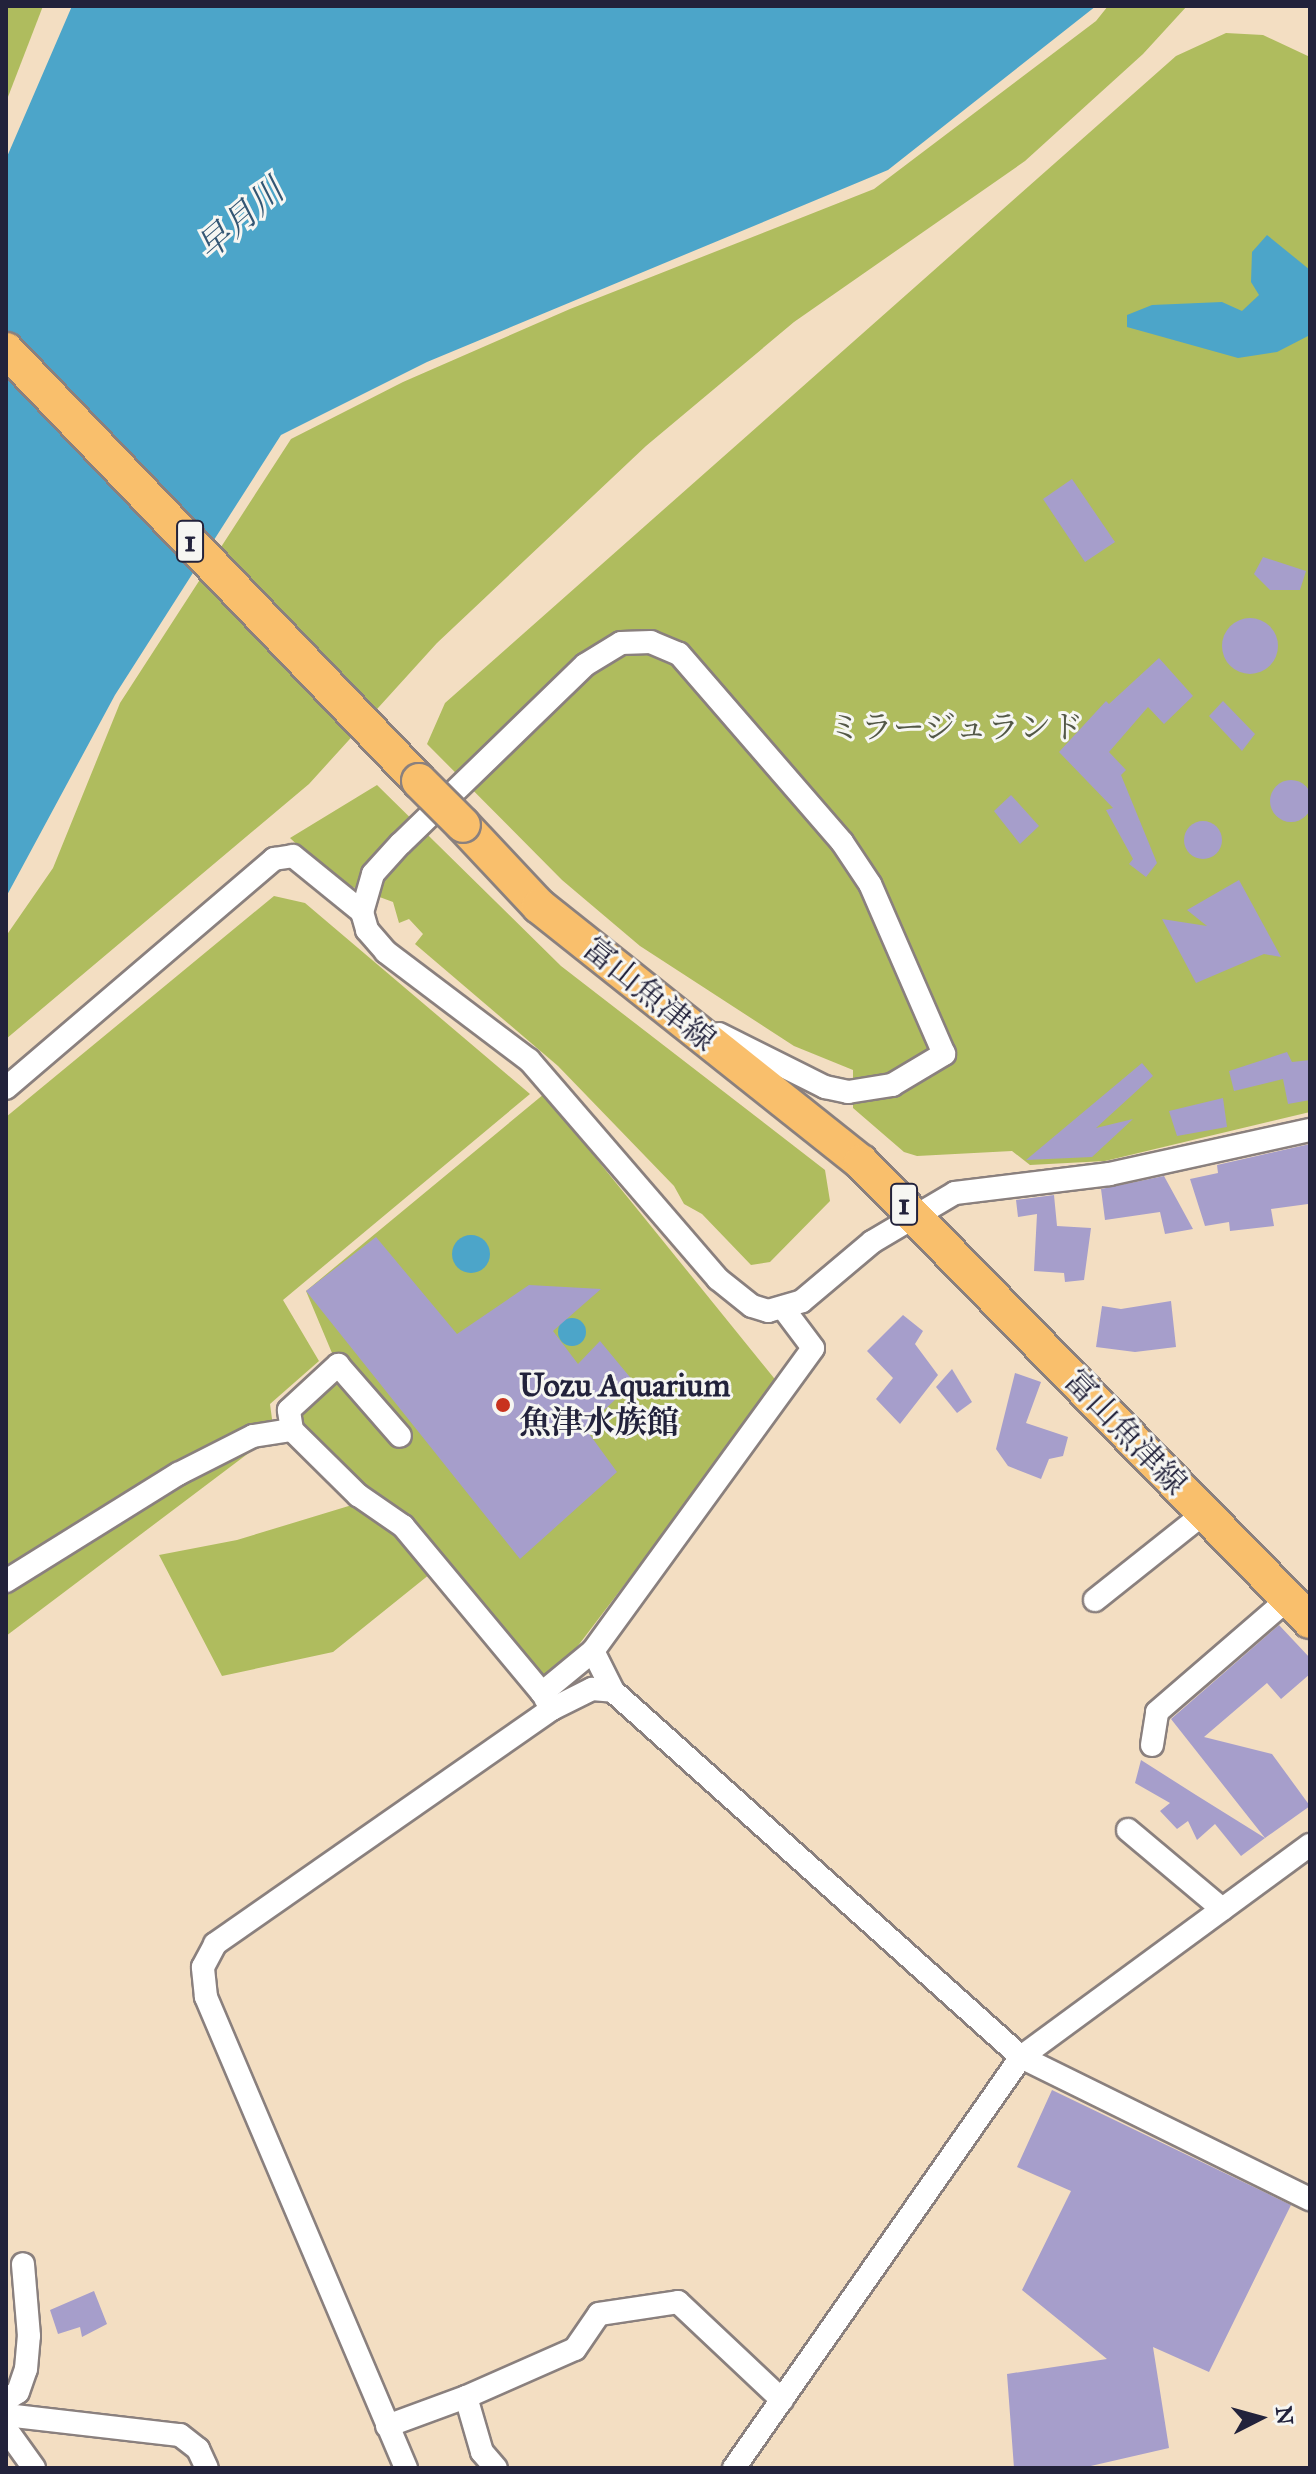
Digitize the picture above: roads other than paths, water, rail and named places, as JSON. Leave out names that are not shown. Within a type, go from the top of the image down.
[{"type":"main road","name":"富山魚津線","points":[[6,350],[539,906],[644,994],[816,1122],[916,1216],[1299,1610]]},
{"type":"street","points":[[644,994],[758,1055],[848,1092],[892,1085],[944,1054],[870,884],[842,842],[679,654],[651,642],[621,643],[585,665],[400,844],[373,874],[362,912],[367,930],[386,952],[529,1060],[718,1279],[752,1306],[768,1311],[783,1308],[822,1288],[872,1242],[955,1193],[1110,1174],[1310,1130]]},
{"type":"street","points":[[6,1088],[274,859],[293,856],[362,912]]},
{"type":"street","points":[[406,2468],[206,1997],[203,1967],[215,1944],[547,1701],[593,1651],[813,1348],[783,1308]]},
{"type":"street","points":[[400,1436],[338,1365],[289,1410],[292,1430],[358,1495],[403,1526],[547,1701]]},
{"type":"street","points":[[6,1581],[178,1474],[253,1436],[292,1430]]},
{"type":"street","points":[[1095,1600],[1203,1514]]},
{"type":"street","points":[[1152,1745],[1157,1712],[1299,1610]]},
{"type":"street","points":[[593,1651],[613,1691],[1021,2057],[1310,2199]]},
{"type":"street","points":[[547,1701],[592,1689],[613,1691]]},
{"type":"street","points":[[1128,1830],[1222,1909]]},
{"type":"street","points":[[734,2468],[1021,2057],[1310,1845]]},
{"type":"street","points":[[6,2400],[18,2392],[26,2369],[29,2336],[23,2264]]},
{"type":"street","points":[[387,2426],[466,2397],[575,2349],[599,2314],[678,2302],[782,2400]]},
{"type":"street","points":[[466,2397],[482,2452],[496,2468]]},
{"type":"street","points":[[6,2415],[180,2435],[198,2449],[207,2468]]},
{"type":"street","points":[[6,2429],[34,2468]]},
{"type":"water","name":"早月川","points":[[72,6],[1096,6],[888,170],[427,362],[281,435],[115,695],[6,897],[6,159]]},
{"type":"water","points":[[1267,235],[1310,270],[1310,335],[1277,352],[1238,358],[1127,327],[1127,315],[1152,305],[1222,302],[1242,311],[1259,295],[1251,282],[1252,252]]},
{"type":"water","points":[[471,1235],[485,1240],[490,1254],[485,1268],[471,1273],[457,1268],[452,1254],[457,1240]]},
{"type":"water","points":[[572,1318],[582,1322],[586,1332],[582,1342],[572,1346],[562,1342],[558,1332],[562,1322]]},
{"type":"place","name":"Uozu Aquarium 魚津水族館","points":[[503,1405]]},
{"type":"park label","name":"ミラージュランド","points":[[956,728]]}]
